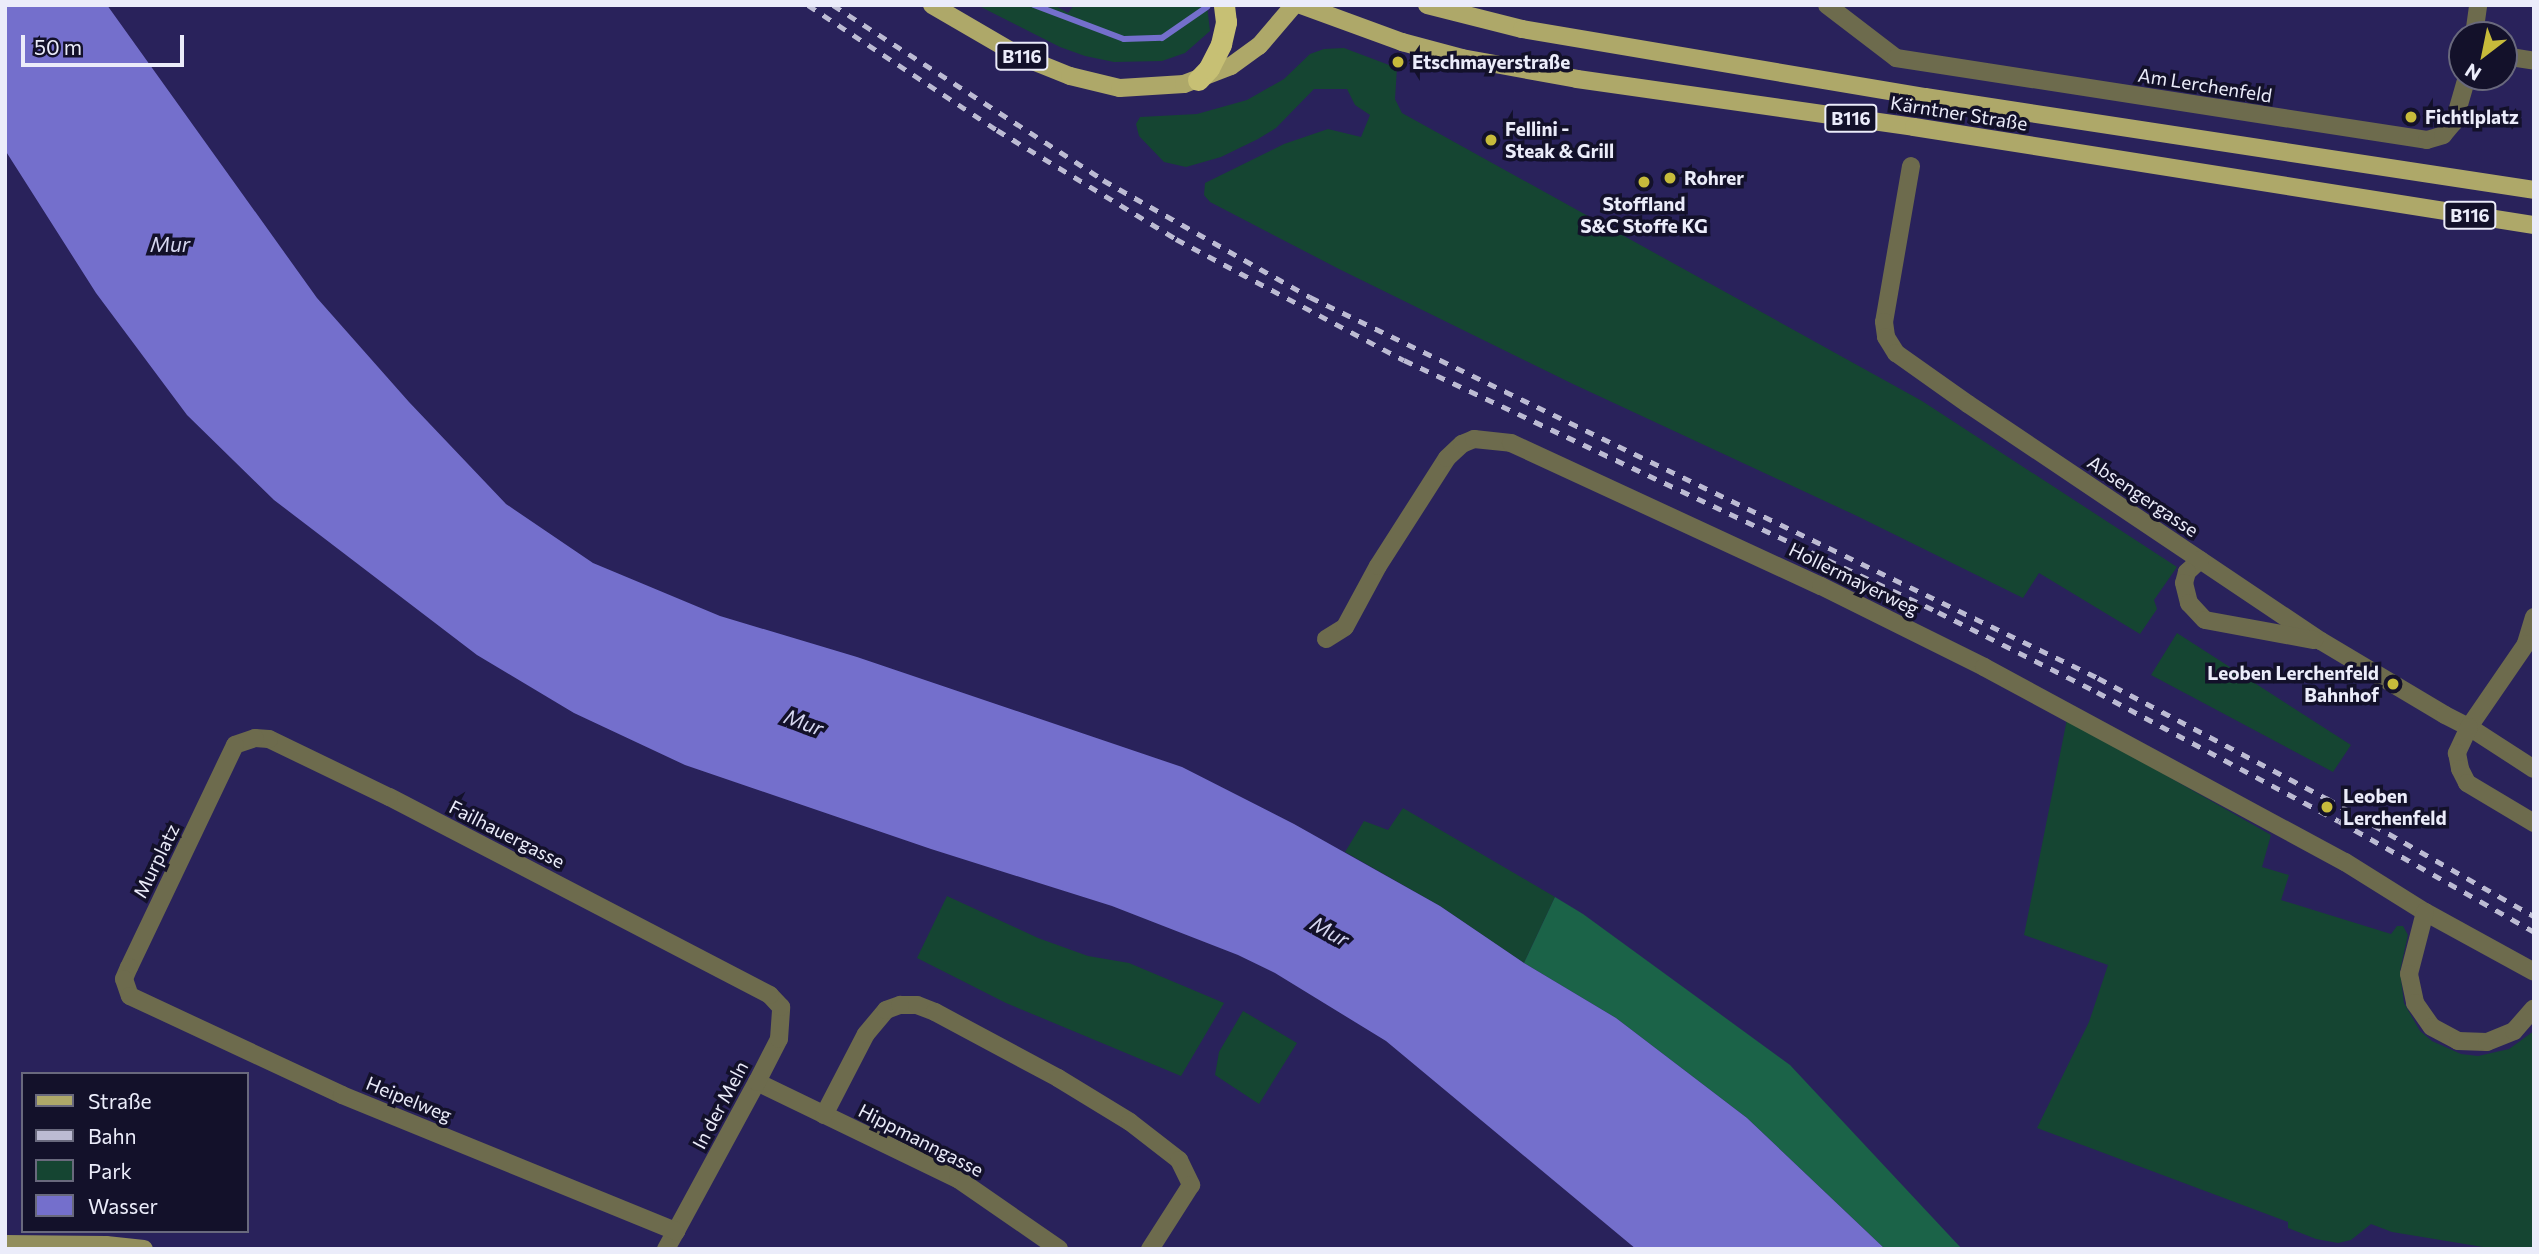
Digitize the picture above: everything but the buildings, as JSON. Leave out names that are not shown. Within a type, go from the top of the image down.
[{"type":"highway","points":[[1198,80],[1209,68],[1221,44],[1226,22],[1224,5]]},
{"type":"main road","name":"B116","points":[[932,5],[1018,55],[1070,76],[1120,88],[1163,88],[1198,80],[1231,66],[1259,46],[1294,5]]},
{"type":"main road","name":"Kärntner Straße","points":[[1301,5],[1402,42],[1462,58],[2534,225]]},
{"type":"main road","name":"Kärntner Straße","points":[[1426,5],[1522,29],[1925,97],[2534,190]]},
{"type":"main road","points":[[5,1244],[106,1245],[144,1249]]},
{"type":"street","name":"Am Lerchenfeld","points":[[1827,5],[1896,58],[2427,141],[2443,135],[2454,122],[2463,91]]},
{"type":"street","name":"Absengergasse","points":[[1912,166],[1884,322],[1886,337],[1896,353],[2321,641],[2469,727],[2534,769]]},
{"type":"street","name":"Hollermayerweg","points":[[1326,639],[1345,627],[1378,566],[1447,457],[1462,444],[1474,439],[1511,443],[1821,586],[1984,667],[2345,862],[2424,912],[2534,972]]},
{"type":"street","points":[[2200,560],[2187,572],[2183,583],[2189,603],[2205,620],[2321,641]]},
{"type":"street","points":[[2534,620],[2526,644],[2469,727],[2457,753],[2460,769],[2468,783],[2534,823]]},
{"type":"street","name":"Failhauergasse","points":[[235,745],[255,738],[269,739],[389,797],[755,985]]},
{"type":"street","name":"Murplatz","points":[[130,996],[124,979],[129,967],[235,745]]},
{"type":"street","points":[[2424,912],[2412,960],[2410,989],[2414,1003],[2432,1027],[2458,1041],[2487,1042],[2514,1031],[2532,1010]]},
{"type":"street","name":"In der Meln","points":[[666,1249],[779,1039],[782,1018],[775,1001],[755,985]]},
{"type":"street","name":"Heipelweg","points":[[130,996],[342,1094],[676,1231]]},
{"type":"street","points":[[824,1115],[866,1034],[886,1010],[900,1005],[917,1005],[1058,1078],[1130,1122],[1179,1160],[1191,1185],[1150,1249]]},
{"type":"street","name":"Hippmanngasse","points":[[757,1082],[958,1179],[1059,1249]]},
{"type":"green space","points":[[977,5],[1054,5],[1068,13],[1074,5],[1207,5],[1210,31],[1185,53],[1162,61],[1114,62],[1060,47]]},
{"type":"green space","points":[[1344,48],[1397,68],[1395,99],[1402,113],[1922,401],[2177,567],[2154,600],[2157,609],[2140,634],[2039,573],[2023,598],[1857,516],[1573,384],[1339,269],[1210,202],[1204,195],[1205,183],[1284,144],[1328,129],[1361,137],[1370,115],[1355,105],[1347,89],[1314,89],[1276,128],[1258,139],[1221,157],[1186,167],[1164,162],[1139,136],[1136,124],[1140,117],[1197,114],[1247,100],[1284,79],[1310,54],[1324,49]]},
{"type":"green space","points":[[2177,633],[2351,745],[2333,772],[2151,675]]},
{"type":"green space","points":[[2067,719],[2271,835],[2262,867],[2289,875],[2281,900],[2391,934],[2397,926],[2403,926],[2408,935],[2400,971],[2404,1003],[2420,1031],[2432,1041],[2461,1054],[2478,1056],[2509,1049],[2534,1031],[2534,1249],[2495,1249],[2392,1232],[2371,1224],[2351,1240],[2338,1243],[2316,1239],[2288,1228],[2288,1222],[2037,1128],[2089,1022],[2108,965],[2024,935]]},
{"type":"green space","points":[[1403,808],[1555,897],[1524,963],[1440,906],[1345,852],[1364,821],[1388,830]]},
{"type":"green space","points":[[947,896],[1038,938],[1088,956],[1129,963],[1224,1003],[1181,1076],[1006,1003],[917,958]]},
{"type":"green space","points":[[1555,897],[1583,914],[1790,1065],[1962,1249],[1885,1249],[1747,1118],[1616,1018],[1524,963]]},
{"type":"green space","points":[[1243,1011],[1297,1043],[1259,1104],[1215,1075],[1219,1052]]},
{"type":"water","name":"Mur","points":[[5,5],[107,5],[317,298],[409,402],[506,504],[593,563],[720,616],[857,657],[1182,767],[1294,824],[1440,906],[1524,963],[1616,1018],[1747,1118],[1885,1249],[1636,1249],[1386,1041],[1275,973],[1238,955],[1112,906],[931,849],[685,765],[574,713],[477,655],[274,500],[187,415],[96,293],[5,150]]},
{"type":"waterway","points":[[1034,5],[1124,39],[1162,38],[1207,7]]},
{"type":"railway","points":[[808,5],[997,130],[1176,239],[1404,360],[1938,612],[2097,692],[2339,821],[2534,932]]},
{"type":"railway","points":[[833,5],[1103,180],[1310,297],[2098,678],[2326,798],[2534,916]]},
{"type":"place","name":"Etschmayerstraße","points":[[1398,62]]},
{"type":"place","name":"Fichtlplatz","points":[[2411,117]]},
{"type":"place","name":"Fellini - Steak & Grill","points":[[1491,140]]},
{"type":"place","name":"Rohrer","points":[[1670,178]]},
{"type":"place","name":"Stoffland S&C Stoffe KG","points":[[1644,182]]},
{"type":"place","name":"Leoben Lerchenfeld Bahnhof","points":[[2393,684]]},
{"type":"place","name":"Leoben Lerchenfeld","points":[[2327,807]]}]
